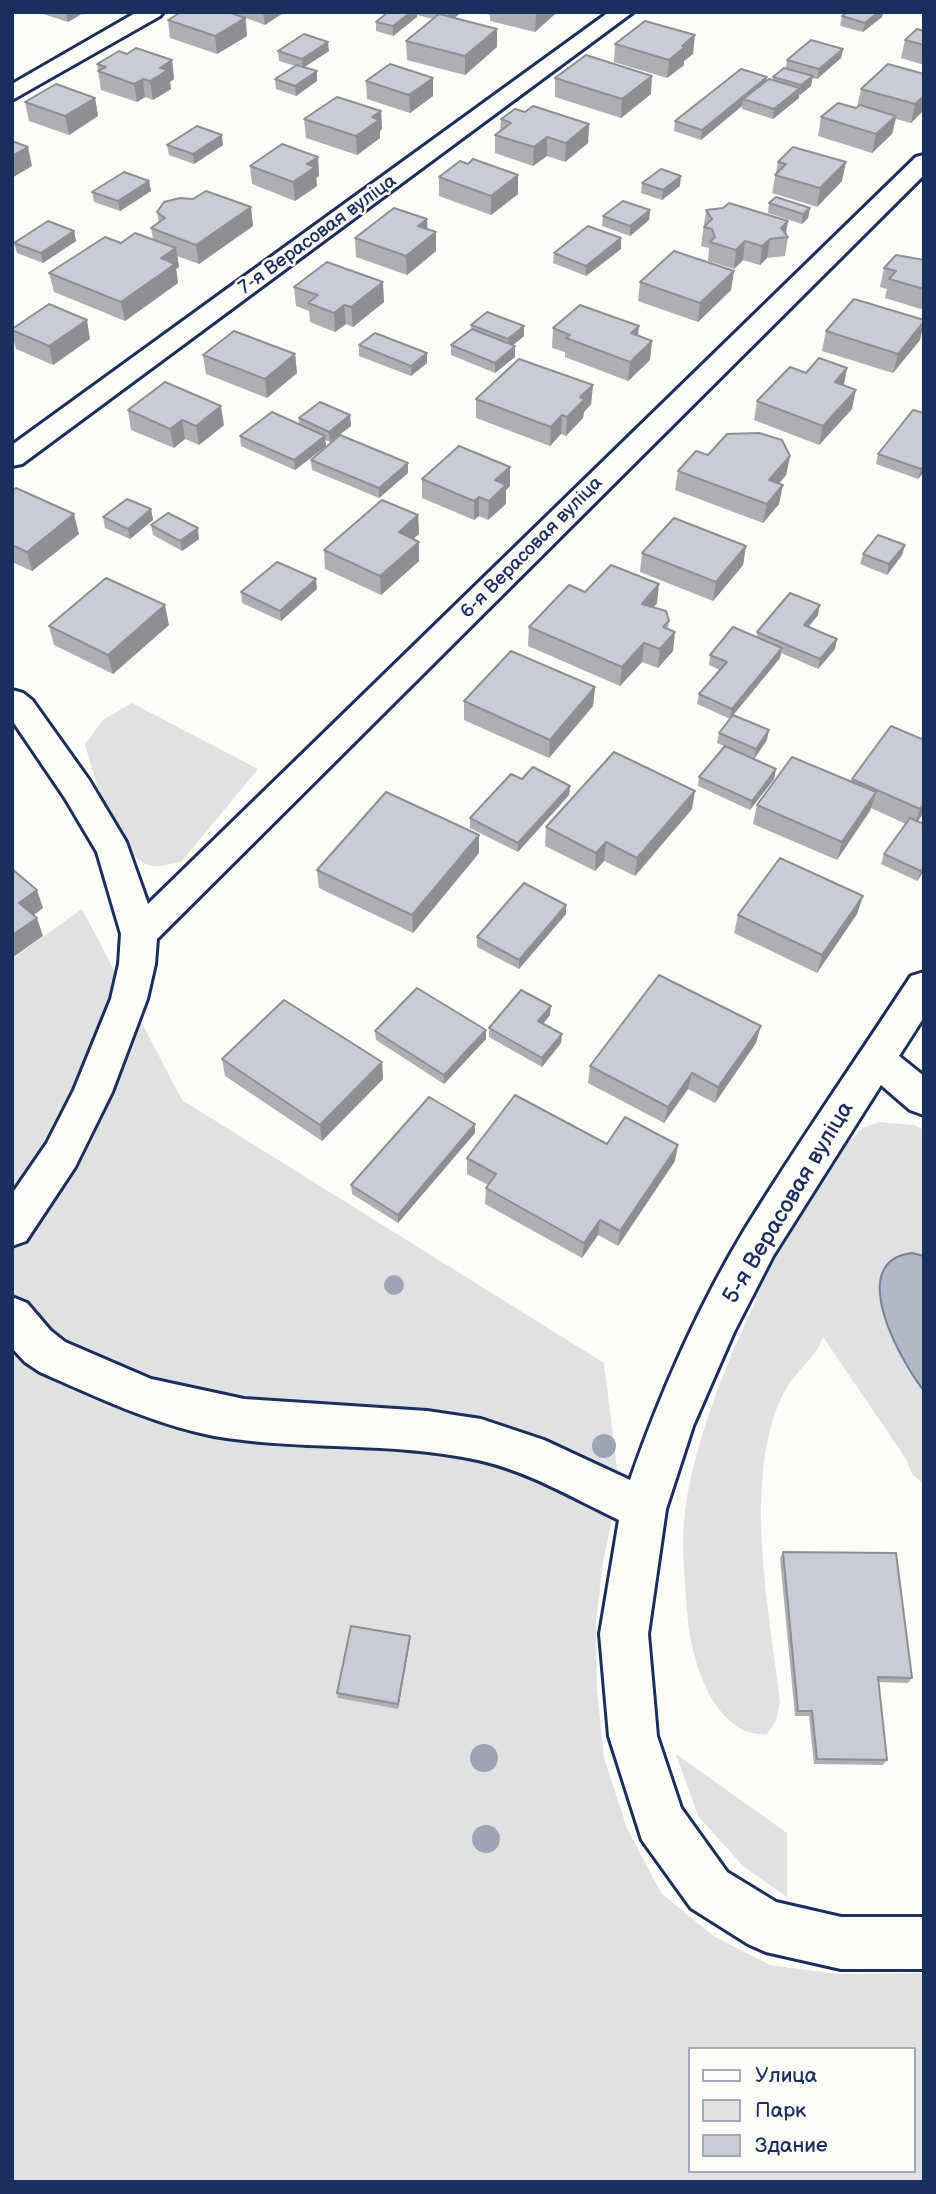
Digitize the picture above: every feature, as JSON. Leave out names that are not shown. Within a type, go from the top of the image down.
[{"type":"street","points":[[12,93],[153,12]]},
{"type":"street","name":"7-я Верасовая вуліца","points":[[12,458],[623,12]]},
{"type":"street","name":"6-я Верасовая вуліца","points":[[139,934],[924,162]]},
{"type":"street","points":[[12,701],[21,708],[77,789],[114,851],[139,934],[137,964],[129,999],[93,1092],[61,1156],[12,1228]]},
{"type":"street","name":"5-я Верасовая вуліца","points":[[924,986],[759,1243],[724,1310],[671,1425],[643,1509],[624,1634],[633,1736],[660,1822],[709,1890],[766,1926],[841,1943],[924,1943]]},
{"type":"street","points":[[877,1060],[924,1099]]},
{"type":"street","points":[[12,1316],[44,1352],[120,1389],[165,1405],[214,1417],[457,1435],[499,1444],[539,1459],[643,1509]]},
{"type":"green space","points":[[132,703],[258,769],[181,862],[153,866],[140,861],[118,834],[94,775],[85,744],[104,719]]},
{"type":"green space","points":[[82,909],[182,1100],[604,1363],[619,1485],[603,1562],[596,1622],[597,1689],[604,1758],[627,1828],[661,1893],[715,1937],[770,1965],[837,1974],[924,1973],[924,2182],[12,2182],[12,959]]},
{"type":"green space","points":[[880,1122],[914,1125],[924,1130],[924,1485],[912,1474],[906,1459],[823,1337],[784,1394],[773,1419],[765,1452],[761,1523],[763,1560],[780,1702],[776,1721],[767,1734],[758,1734],[735,1725],[717,1707],[706,1687],[693,1650],[684,1569],[683,1540],[687,1496],[711,1408],[757,1299],[745,1293],[774,1259],[848,1142],[863,1128]]},
{"type":"green space","points":[[676,1754],[787,1833],[787,1897],[744,1867],[698,1816]]},
{"type":"shaded area","points":[[912,1253],[924,1256],[924,1391],[892,1337],[880,1293],[882,1274],[892,1260]]},
{"type":"building","points":[[181,12],[228,12],[245,18],[215,36],[168,20]]},
{"type":"building","points":[[388,12],[411,12],[393,26],[376,22]]},
{"type":"building","points":[[847,12],[878,12],[865,23],[842,16]]},
{"type":"building","points":[[439,14],[497,29],[465,56],[406,41]]},
{"type":"building","points":[[645,21],[695,35],[669,60],[615,44]]},
{"type":"building","points":[[917,29],[924,31],[924,45],[905,40]]},
{"type":"building","points":[[304,34],[328,42],[302,59],[278,51]]},
{"type":"building","points":[[811,40],[843,49],[819,69],[787,60]]},
{"type":"building","points":[[136,48],[172,60],[160,68],[168,70],[150,81],[143,79],[134,84],[98,71],[106,67],[97,64],[119,51],[127,54]]},
{"type":"building","points":[[586,55],[652,76],[622,99],[555,78]]},
{"type":"building","points":[[390,64],[433,78],[409,95],[366,81]]},
{"type":"building","points":[[888,64],[924,74],[924,96],[915,104],[861,89]]},
{"type":"building","points":[[297,65],[317,71],[295,86],[275,79]]},
{"type":"building","points":[[784,68],[813,76],[801,85],[773,77]]},
{"type":"building","points":[[741,69],[767,77],[702,130],[675,121]]},
{"type":"building","points":[[769,79],[800,88],[774,109],[743,99]]},
{"type":"building","points":[[56,84],[95,98],[65,116],[25,102]]},
{"type":"building","points":[[337,97],[381,111],[372,117],[379,120],[356,136],[304,119]]},
{"type":"building","points":[[838,103],[856,108],[860,105],[896,116],[876,134],[821,117]]},
{"type":"building","points":[[533,106],[589,124],[566,143],[547,137],[534,147],[495,135],[511,123],[501,119],[515,109],[525,112]]},
{"type":"building","points":[[197,126],[222,135],[193,154],[167,145]]},
{"type":"building","points":[[12,141],[28,147],[12,156]]},
{"type":"building","points":[[282,144],[318,157],[307,164],[315,167],[293,182],[250,166]]},
{"type":"building","points":[[793,147],[846,162],[820,188],[775,175],[786,164],[778,162]]},
{"type":"building","points":[[473,159],[518,175],[491,196],[439,177],[460,161],[468,164]]},
{"type":"building","points":[[661,169],[681,176],[663,190],[642,183]]},
{"type":"building","points":[[124,172],[149,181],[118,201],[92,192]]},
{"type":"building","points":[[206,191],[251,207],[196,245],[151,228],[165,218],[157,212],[164,202],[180,198],[193,199]]},
{"type":"building","points":[[776,197],[810,208],[803,214],[769,203]]},
{"type":"building","points":[[623,201],[650,210],[630,226],[603,216]]},
{"type":"building","points":[[729,203],[788,221],[781,228],[788,237],[770,239],[762,246],[745,241],[736,250],[710,242],[715,237],[712,229],[704,227],[712,219],[706,210],[723,208]]},
{"type":"building","points":[[394,208],[427,219],[418,226],[436,232],[406,256],[355,238]]},
{"type":"building","points":[[48,221],[74,231],[41,253],[14,243]]},
{"type":"building","points":[[588,226],[621,238],[586,266],[554,253]]},
{"type":"building","points":[[135,233],[176,248],[161,258],[175,264],[121,302],[49,273],[105,237],[121,243]]},
{"type":"building","points":[[674,251],[734,271],[700,303],[640,282]]},
{"type":"building","points":[[896,255],[924,260],[924,289],[889,279],[896,271],[884,268]]},
{"type":"building","points":[[327,262],[383,282],[351,307],[344,305],[334,313],[308,303],[318,295],[294,287]]},
{"type":"building","points":[[854,299],[924,321],[898,354],[826,331]]},
{"type":"building","points":[[49,304],[87,320],[49,346],[12,330],[12,329]]},
{"type":"building","points":[[580,305],[639,326],[631,333],[652,341],[630,362],[566,338],[570,335],[553,328]]},
{"type":"building","points":[[487,312],[524,326],[508,339],[471,325]]},
{"type":"building","points":[[472,329],[515,346],[495,363],[451,345]]},
{"type":"building","points":[[234,331],[295,354],[265,379],[203,355]]},
{"type":"building","points":[[375,333],[427,353],[411,366],[359,345]]},
{"type":"building","points":[[819,358],[847,368],[835,382],[856,390],[823,426],[757,401],[790,367],[806,373]]},
{"type":"building","points":[[519,359],[593,385],[580,397],[585,399],[567,417],[562,415],[551,427],[476,399]]},
{"type":"building","points":[[165,382],[221,406],[196,426],[182,420],[170,429],[128,410]]},
{"type":"building","points":[[320,402],[350,415],[329,432],[299,418]]},
{"type":"building","points":[[913,410],[924,413],[924,465],[921,469],[878,454]]},
{"type":"building","points":[[272,412],[325,436],[294,460],[240,436]]},
{"type":"building","points":[[759,433],[782,440],[790,456],[769,480],[783,485],[767,504],[678,471],[696,451],[708,455],[727,434]]},
{"type":"building","points":[[340,435],[408,463],[379,488],[311,460]]},
{"type":"building","points":[[459,446],[510,467],[495,480],[506,485],[489,501],[479,497],[474,501],[422,479]]},
{"type":"building","points":[[16,488],[74,514],[27,552],[12,545],[12,491]]},
{"type":"building","points":[[127,499],[151,509],[128,529],[103,517]]},
{"type":"building","points":[[382,500],[418,515],[399,532],[419,542],[380,576],[324,550]]},
{"type":"building","points":[[168,513],[198,528],[180,541],[151,525]]},
{"type":"building","points":[[674,518],[746,546],[716,582],[642,553]]},
{"type":"building","points":[[878,535],[905,545],[889,564],[863,554]]},
{"type":"building","points":[[277,562],[316,579],[280,611],[241,592]]},
{"type":"building","points":[[611,565],[659,584],[642,604],[666,611],[669,621],[663,627],[675,632],[660,649],[644,643],[622,667],[529,627],[569,585],[585,592]]},
{"type":"building","points":[[106,578],[165,605],[108,655],[49,626]]},
{"type":"building","points":[[790,593],[820,605],[804,625],[837,639],[820,659],[757,632]]},
{"type":"building","points":[[733,627],[782,648],[732,709],[699,694],[727,662],[710,655]]},
{"type":"building","points":[[511,651],[595,687],[550,740],[464,701]]},
{"type":"building","points":[[733,715],[769,730],[756,749],[719,733]]},
{"type":"building","points":[[891,726],[924,740],[924,803],[920,809],[852,779]]},
{"type":"building","points":[[725,746],[776,769],[752,801],[699,777]]},
{"type":"building","points":[[614,752],[695,791],[637,858],[606,842],[596,853],[546,827]]},
{"type":"building","points":[[792,757],[876,792],[842,842],[757,805]]},
{"type":"building","points":[[533,767],[570,786],[518,843],[470,818],[511,774],[522,779]]},
{"type":"building","points":[[386,792],[479,835],[412,915],[317,870]]},
{"type":"building","points":[[910,818],[924,824],[924,867],[921,871],[884,854]]},
{"type":"building","points":[[780,858],[863,896],[822,955],[738,915]]},
{"type":"building","points":[[12,869],[37,890],[19,903],[37,918],[12,935]]},
{"type":"building","points":[[524,883],[566,905],[519,960],[477,937]]},
{"type":"building","points":[[659,975],[761,1026],[718,1087],[692,1073],[668,1107],[590,1066]]},
{"type":"building","points":[[417,988],[486,1030],[444,1075],[375,1031]]},
{"type":"building","points":[[521,990],[551,1006],[538,1021],[562,1034],[542,1058],[489,1028]]},
{"type":"building","points":[[284,1000],[382,1062],[320,1125],[222,1059]]},
{"type":"building","points":[[515,1095],[607,1144],[625,1117],[678,1145],[620,1231],[600,1220],[584,1243],[486,1188],[496,1174],[467,1158]]},
{"type":"building","points":[[429,1097],[475,1124],[398,1215],[351,1185]]},
{"type":"building","points":[[783,1552],[896,1553],[912,1678],[878,1677],[887,1760],[817,1759],[812,1711],[798,1711]]},
{"type":"building","points":[[351,1626],[410,1636],[398,1704],[337,1693]]}]
